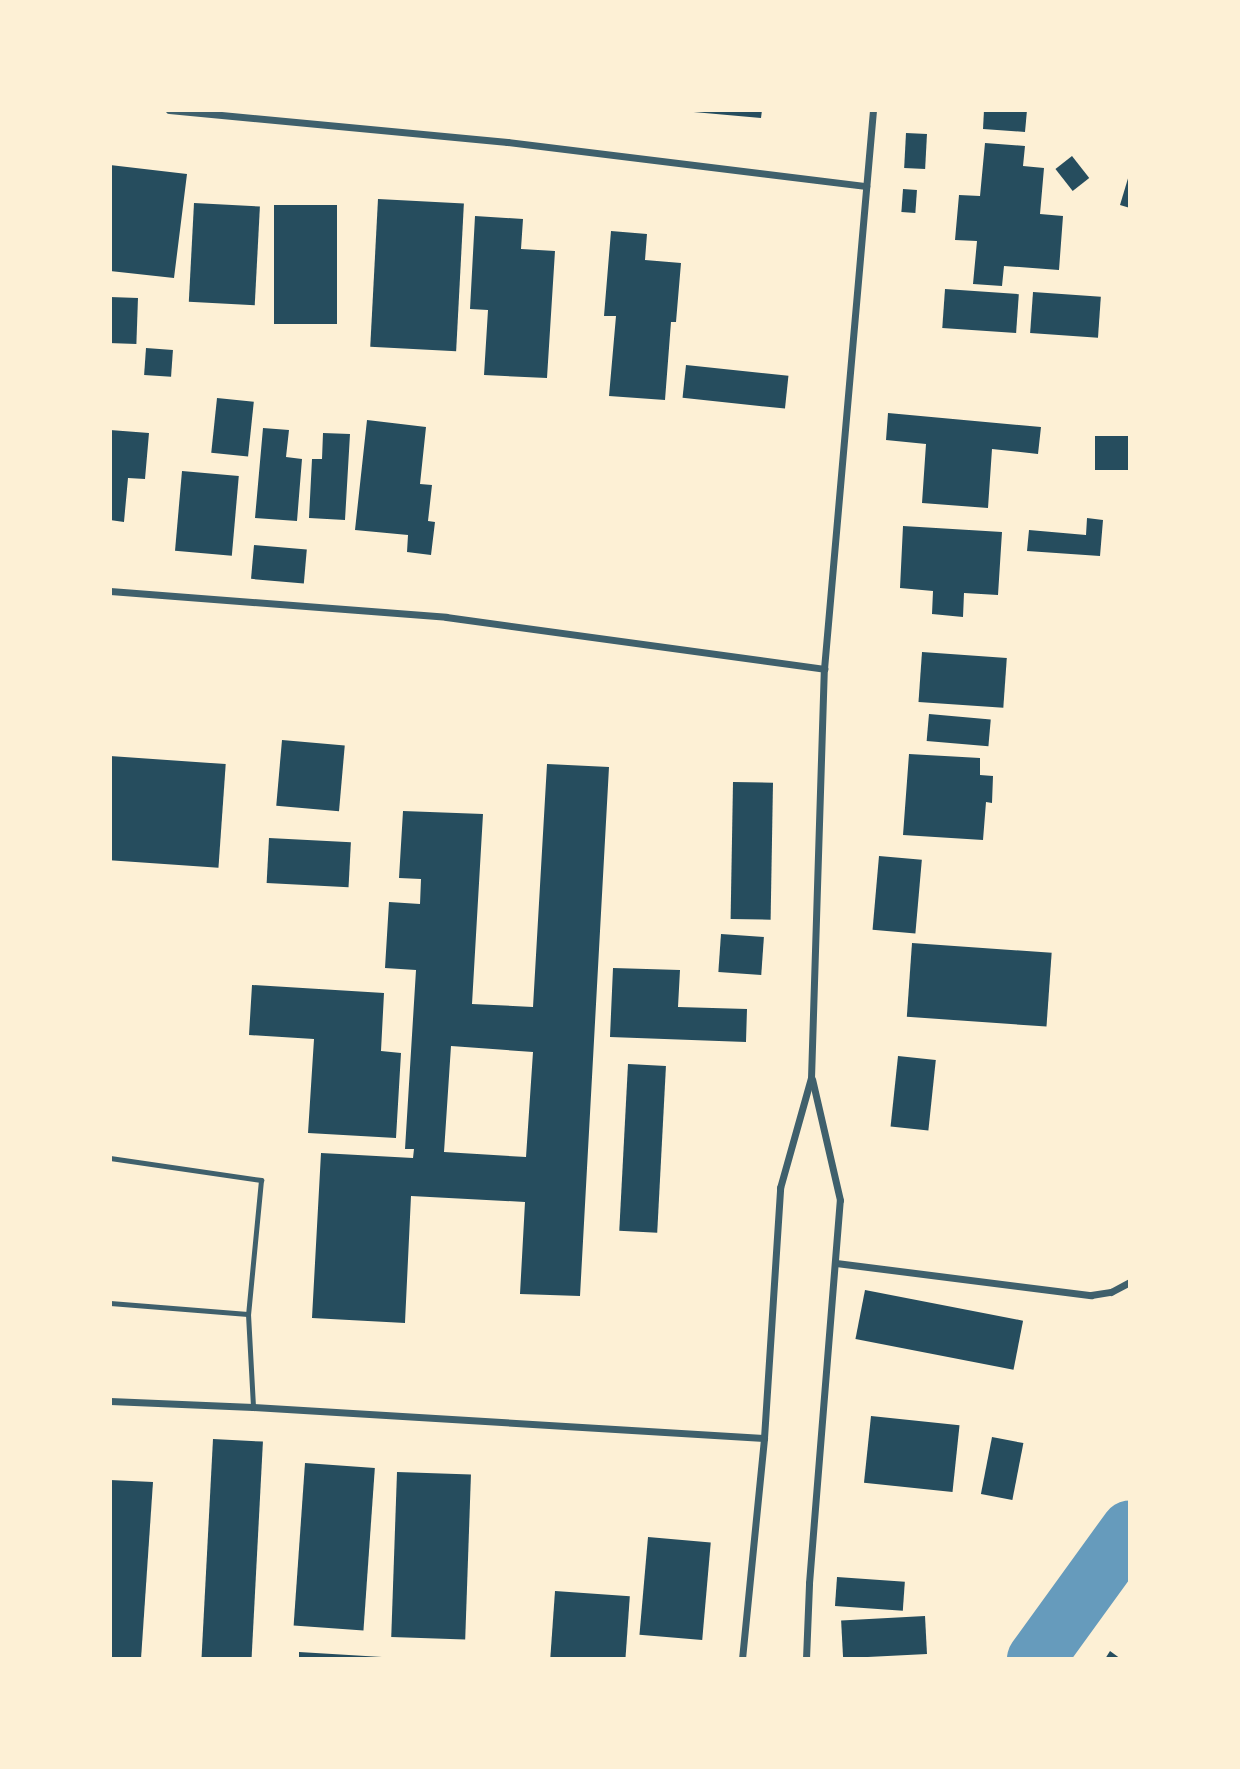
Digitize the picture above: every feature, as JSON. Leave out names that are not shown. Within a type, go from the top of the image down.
[{"type":"street","points":[[169,110],[507,142],[866,186]]},
{"type":"street","points":[[742,1659],[764,1438],[780,1188],[811,1078],[824,668],[873,110]]},
{"type":"street","points":[[110,592],[446,617],[824,668]]},
{"type":"street","points":[[806,1659],[809,1583],[840,1200],[811,1078]]},
{"type":"street","points":[[836,1263],[1091,1295],[1111,1292],[1130,1282]]},
{"type":"street","points":[[110,1401],[764,1438]]},
{"type":"lane","points":[[110,1158],[261,1180],[248,1314],[253,1407]]},
{"type":"lane","points":[[110,1303],[248,1314]]},
{"type":"building","points":[[671,110],[762,110],[761,118]]},
{"type":"building","points":[[984,110],[1027,110],[1025,132],[983,129]]},
{"type":"building","points":[[906,133],[927,134],[925,169],[904,168]]},
{"type":"building","points":[[985,143],[1025,146],[1023,166],[1044,168],[1040,214],[1063,216],[1059,270],[1004,266],[1002,286],[973,284],[977,241],[955,240],[959,195],[980,196]]},
{"type":"building","points":[[1072,156],[1089,178],[1073,191],[1055,169]]},
{"type":"building","points":[[110,165],[187,174],[174,278],[110,271]]},
{"type":"building","points":[[1130,175],[1130,208],[1120,205]]},
{"type":"building","points":[[903,189],[917,190],[915,213],[901,212]]},
{"type":"building","points":[[378,199],[464,204],[456,351],[370,347]]},
{"type":"building","points":[[194,203],[260,206],[255,305],[189,302]]},
{"type":"building","points":[[274,205],[337,205],[337,324],[274,324]]},
{"type":"building","points":[[475,216],[523,219],[521,249],[555,251],[547,378],[484,375],[488,310],[470,309]]},
{"type":"building","points":[[611,231],[647,234],[645,260],[681,263],[676,322],[671,322],[665,400],[609,396],[616,316],[604,316]]},
{"type":"building","points":[[945,289],[1019,294],[1016,333],[942,328]]},
{"type":"building","points":[[1033,292],[1101,297],[1098,338],[1030,333]]},
{"type":"building","points":[[110,297],[138,298],[136,344],[110,343]]},
{"type":"building","points":[[146,348],[173,350],[171,377],[144,375]]},
{"type":"building","points":[[686,365],[788,376],[785,409],[683,398]]},
{"type":"building","points":[[217,398],[254,402],[248,457],[211,453]]},
{"type":"building","points":[[888,413],[1041,427],[1038,454],[992,449],[988,508],[922,503],[926,444],[886,440]]},
{"type":"building","points":[[367,420],[426,427],[420,484],[432,485],[428,521],[435,522],[431,555],[407,552],[408,535],[355,530]]},
{"type":"building","points":[[263,428],[289,430],[286,457],[302,459],[297,521],[255,518]]},
{"type":"building","points":[[110,430],[149,433],[145,479],[128,478],[124,522],[110,520]]},
{"type":"building","points":[[323,433],[350,434],[345,520],[309,518],[312,459],[322,459]]},
{"type":"building","points":[[1095,436],[1130,436],[1130,470],[1095,470]]},
{"type":"building","points":[[182,471],[239,476],[232,556],[175,551]]},
{"type":"building","points":[[1087,518],[1103,520],[1100,556],[1027,551],[1029,530],[1086,535]]},
{"type":"building","points":[[903,526],[1002,532],[998,595],[964,593],[963,617],[932,614],[933,591],[900,588]]},
{"type":"building","points":[[254,545],[307,550],[304,583],[251,579]]},
{"type":"building","points":[[922,652],[1007,658],[1003,708],[919,702]]},
{"type":"building","points":[[929,714],[991,719],[988,746],[927,741]]},
{"type":"building","points":[[282,740],[345,745],[339,811],[276,806]]},
{"type":"building","points":[[909,754],[980,758],[980,775],[993,776],[992,803],[986,802],[983,840],[903,835]]},
{"type":"building","points":[[110,756],[226,764],[218,868],[110,860]]},
{"type":"building","points":[[547,764],[609,767],[580,1296],[520,1294],[525,1202],[411,1196],[405,1323],[312,1318],[321,1153],[413,1158],[414,1149],[405,1149],[416,970],[385,968],[389,902],[420,904],[421,879],[399,878],[403,811],[483,814],[472,1004],[533,1007]],"holes":[[[451,1046],[533,1052],[526,1157],[444,1152]]]},
{"type":"building","points":[[733,782],[773,783],[771,920],[731,919]]},
{"type":"building","points":[[269,838],[351,842],[349,887],[267,883]]},
{"type":"building","points":[[879,856],[922,860],[915,933],[873,930]]},
{"type":"building","points":[[721,934],[764,937],[761,975],[718,972]]},
{"type":"building","points":[[912,943],[1052,953],[1046,1027],[907,1017]]},
{"type":"building","points":[[613,968],[680,970],[678,1007],[747,1009],[746,1042],[610,1037]]},
{"type":"building","points":[[252,985],[384,993],[381,1051],[401,1053],[396,1138],[308,1133],[314,1039],[249,1035]]},
{"type":"building","points":[[898,1056],[936,1060],[928,1131],[891,1127]]},
{"type":"building","points":[[628,1064],[666,1066],[657,1233],[619,1231]]},
{"type":"building","points":[[865,1290],[1023,1321],[1014,1370],[855,1339]]},
{"type":"building","points":[[871,1416],[960,1425],[953,1492],[864,1483]]},
{"type":"building","points":[[992,1437],[1023,1443],[1012,1500],[981,1494]]},
{"type":"building","points":[[213,1439],[263,1442],[252,1659],[201,1659]]},
{"type":"building","points":[[305,1463],[375,1468],[363,1630],[294,1626]]},
{"type":"building","points":[[397,1472],[471,1475],[465,1639],[391,1637]]},
{"type":"building","points":[[110,1480],[153,1482],[141,1659],[110,1659]]},
{"type":"building","points":[[648,1537],[711,1542],[702,1640],[639,1635]]},
{"type":"building","points":[[837,1577],[905,1582],[903,1611],[835,1606]]},
{"type":"building","points":[[555,1591],[630,1596],[625,1659],[550,1659]]},
{"type":"building","points":[[925,1616],[927,1654],[843,1658],[841,1620]]},
{"type":"building","points":[[1110,1651],[1121,1659],[1105,1659]]},
{"type":"building","points":[[299,1652],[382,1657],[382,1659],[299,1659]]},
{"type":"waterway","points":[[1036,1659],[1130,1529]]}]
